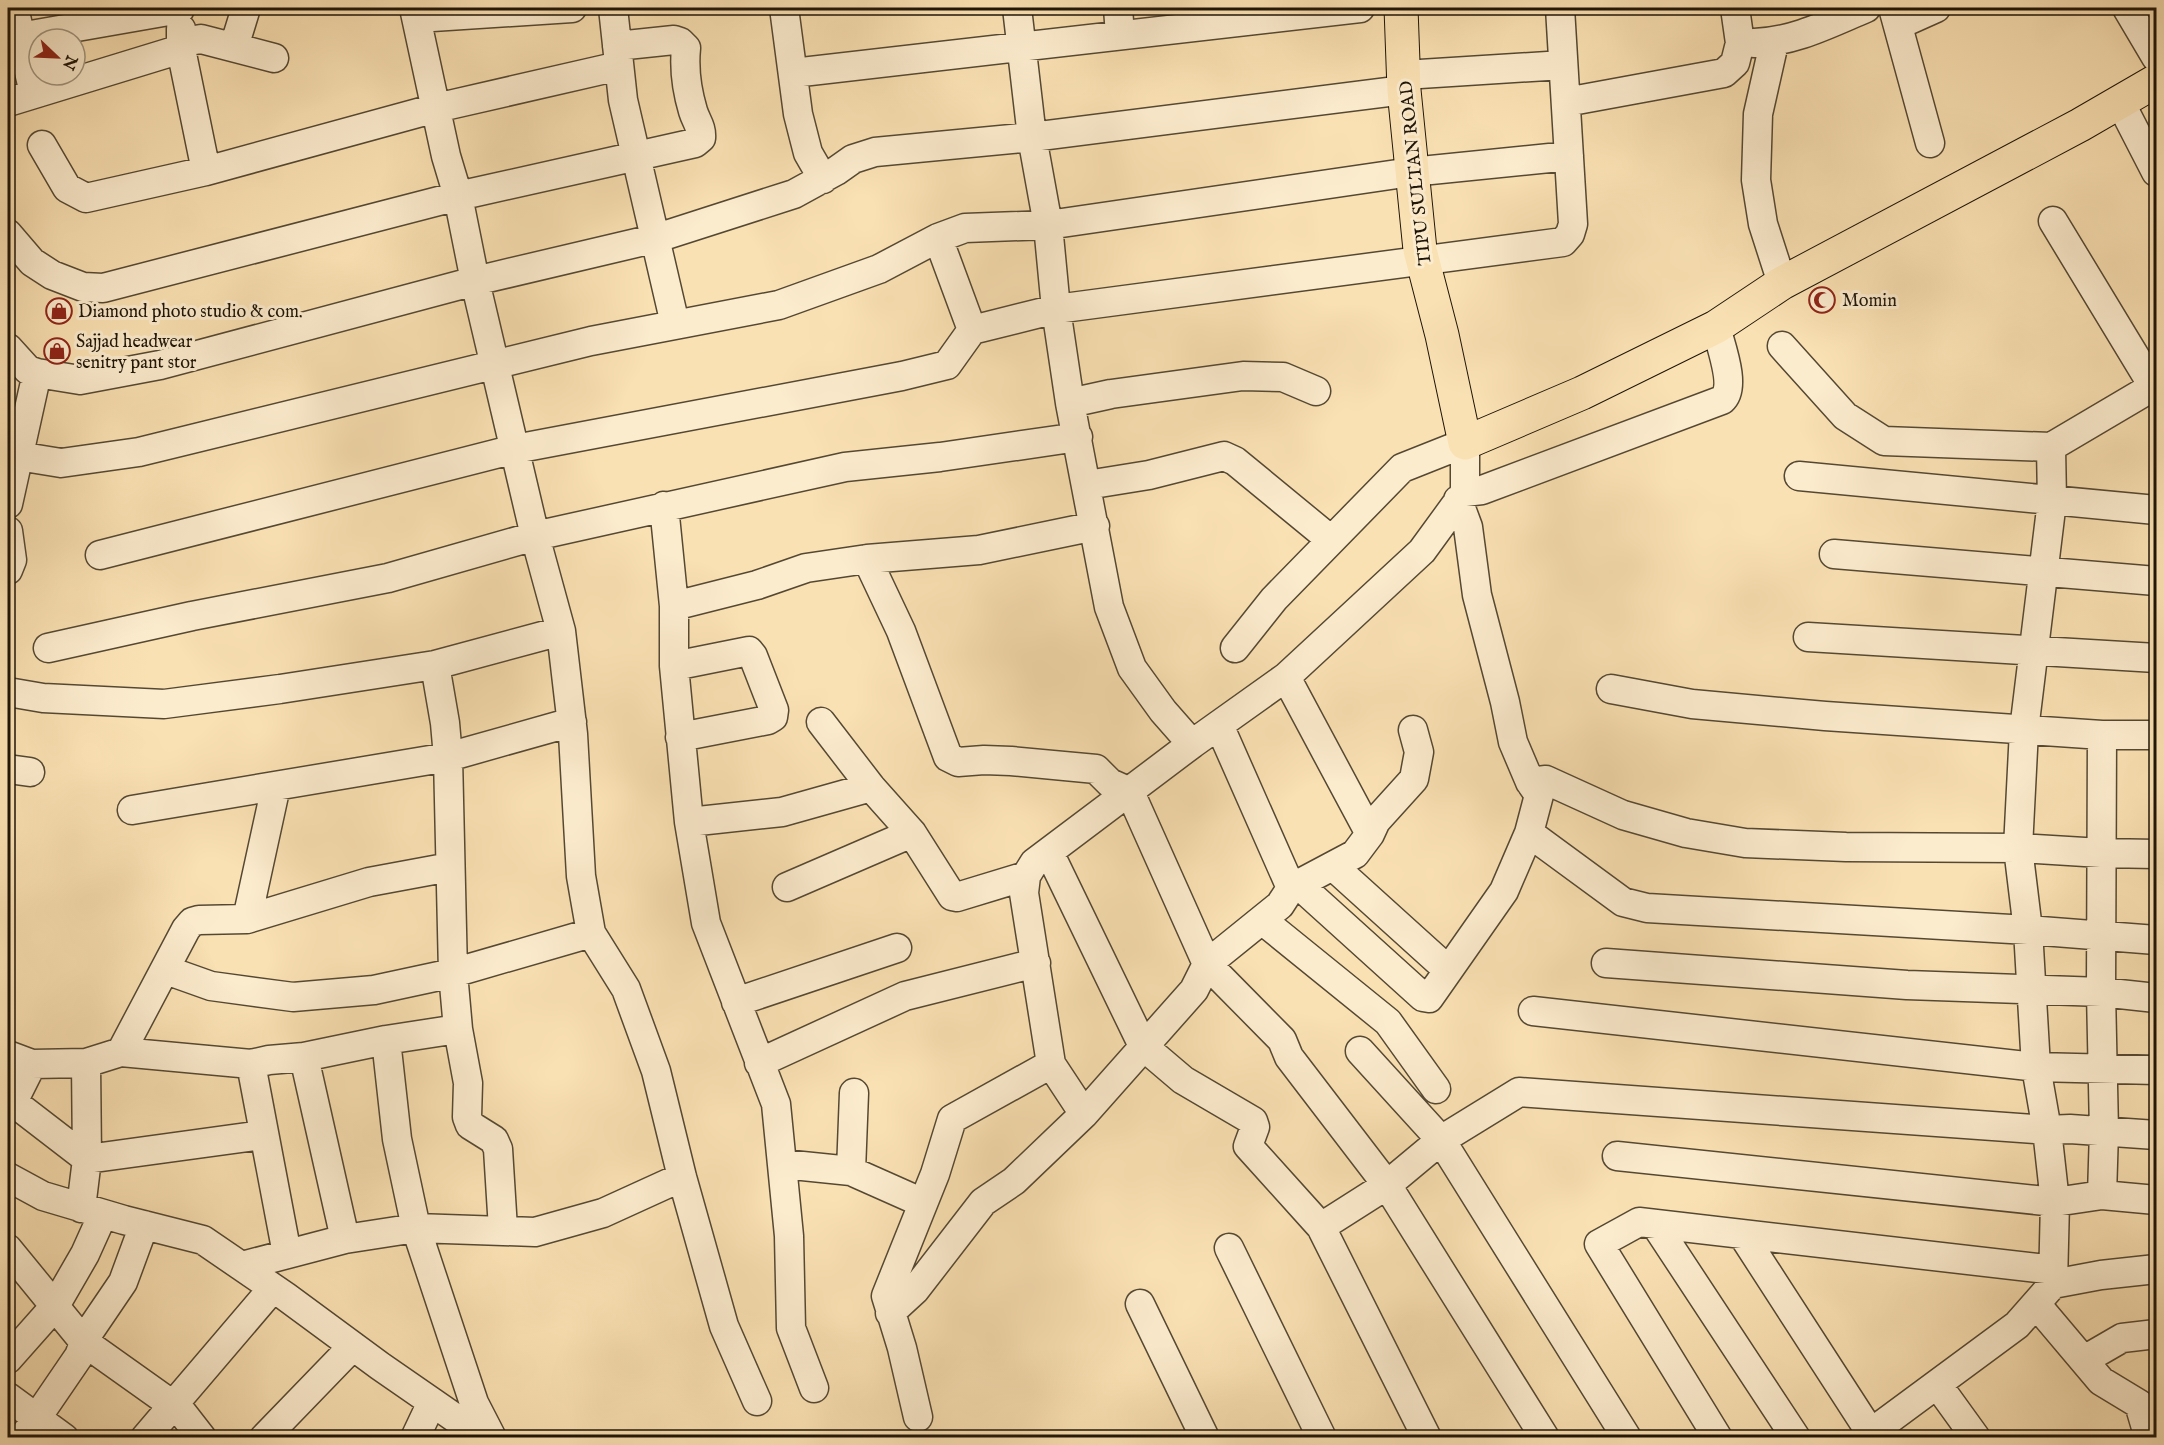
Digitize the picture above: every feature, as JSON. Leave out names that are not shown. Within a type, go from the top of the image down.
[{"type":"main road","name":"TIPU SULTAN ROAD","points":[[1401,8],[1404,82],[1419,250],[1442,335],[1466,443]]},
{"type":"main road","points":[[1466,443],[1582,393],[1716,327],[1782,283],[2060,136],[2157,81]]},
{"type":"street","points":[[14,8],[15,38],[34,93]]},
{"type":"street","points":[[15,38],[181,8],[181,49],[206,171]]},
{"type":"street","points":[[234,47],[246,8]]},
{"type":"street","points":[[572,8],[416,13],[446,156],[458,196],[514,449],[561,631],[572,722],[580,876],[591,933],[626,989],[656,1071],[682,1178],[724,1326],[757,1401]]},
{"type":"street","points":[[613,8],[623,100],[657,238],[675,324]]},
{"type":"street","points":[[784,8],[798,114],[808,153],[823,179]]},
{"type":"street","points":[[1017,8],[1032,137],[1048,225],[1056,309],[1070,403],[1109,607],[1132,668],[1163,711],[1192,744]]},
{"type":"street","points":[[793,73],[1022,46],[1119,21],[1360,8]]},
{"type":"street","points":[[100,555],[514,449],[902,376],[947,365],[972,330],[1056,309],[1563,242],[1570,234],[1572,224],[1560,8]]},
{"type":"street","points":[[1566,102],[1724,73],[1735,63],[1740,43],[1735,8]]},
{"type":"street","points":[[1740,43],[1774,43],[1804,34],[1828,15],[1866,8]]},
{"type":"street","points":[[1930,142],[1896,16],[1936,8]]},
{"type":"street","points":[[2127,8],[2157,57]]},
{"type":"street","points":[[8,102],[181,49],[189,41],[201,39],[274,58]]},
{"type":"street","points":[[8,234],[32,262],[52,275],[83,287],[103,288],[458,196],[695,143],[701,138],[702,130],[694,112],[690,93],[685,63],[686,48],[675,40],[206,171],[86,198],[67,188],[42,146]]},
{"type":"street","points":[[1774,43],[1758,114],[1756,180],[1763,224],[1782,283]]},
{"type":"street","points":[[8,348],[28,370],[37,374],[80,380],[160,365],[475,281],[657,238],[794,194],[823,179],[853,159],[875,152],[1032,137],[1404,82],[1563,65]]},
{"type":"street","points":[[2121,102],[2157,172]]},
{"type":"street","points":[[13,452],[61,463],[139,452],[591,341],[779,305],[879,269],[938,238],[965,228],[1048,225],[1411,172],[1569,156]]},
{"type":"street","points":[[1782,346],[1845,416],[1884,441],[2051,447],[2155,385],[2054,221]]},
{"type":"street","points":[[938,238],[972,330]]},
{"type":"street","points":[[1084,1114],[1051,1064],[1024,893],[1026,876],[1034,863],[1192,744],[1286,677],[1422,551],[1462,496],[1722,400],[1727,396],[1730,384],[1716,327]]},
{"type":"street","points":[[8,504],[13,452],[37,374]]},
{"type":"street","points":[[1070,403],[1111,394],[1243,376],[1283,377],[1316,392]]},
{"type":"street","points":[[48,648],[192,616],[388,578],[535,536],[845,467],[940,457],[1078,437]]},
{"type":"street","points":[[1219,725],[1294,886],[1426,999],[1430,998],[1504,891],[1529,833],[1539,795],[1530,782],[1513,742],[1477,595],[1462,496],[1466,443],[1402,468],[1274,599],[1235,648]]},
{"type":"street","points":[[2051,447],[2052,501],[2024,730],[2018,848],[2028,930],[2036,1067],[2047,1130],[2055,1202],[2048,1286],[2084,1360],[2101,1381],[2148,1403],[2149,1437]]},
{"type":"street","points":[[1087,485],[1149,475],[1224,456],[1235,461],[1331,540]]},
{"type":"street","points":[[1800,476],[2157,510]]},
{"type":"street","points":[[664,506],[674,606],[674,666],[688,822],[706,923],[776,1104],[789,1236],[791,1328],[814,1388]]},
{"type":"street","points":[[674,606],[758,585],[806,568],[867,559],[979,550],[1095,526]]},
{"type":"street","points":[[8,531],[12,560],[8,570]]},
{"type":"street","points":[[1834,554],[2157,581]]},
{"type":"street","points":[[867,559],[900,630],[951,760],[1070,765],[1096,770],[1110,783],[1130,792],[1207,964],[1282,1040],[1289,1057],[1388,1185],[1545,1437]]},
{"type":"street","points":[[8,692],[43,698],[164,704],[435,666],[561,631]]},
{"type":"street","points":[[1808,637],[2157,658]]},
{"type":"street","points":[[674,666],[749,651],[774,710],[773,717],[768,720],[680,737]]},
{"type":"street","points":[[435,666],[445,723],[448,757],[453,973],[458,1029],[468,1083],[467,1117],[470,1125],[494,1140],[498,1149],[503,1229]]},
{"type":"street","points":[[1286,677],[1370,834]]},
{"type":"street","points":[[1611,689],[1692,704],[1825,716],[2102,735],[2157,735]]},
{"type":"street","points":[[132,810],[448,757],[572,722]]},
{"type":"street","points":[[821,722],[871,787],[912,833],[952,896],[957,897],[1026,876]]},
{"type":"street","points":[[890,1313],[915,1290],[983,1202],[1014,1181],[1084,1114],[1194,990],[1207,964],[1280,904],[1294,886],[1354,855],[1370,834],[1376,821],[1414,779],[1419,752],[1413,730]]},
{"type":"street","points":[[2102,735],[2101,992],[2104,1131],[2102,1196]]},
{"type":"street","points":[[1530,782],[1546,780],[1634,818],[1686,833],[1745,843],[2018,848],[2157,854]]},
{"type":"street","points":[[247,919],[276,786]]},
{"type":"street","points":[[688,822],[782,812],[871,787]]},
{"type":"street","points":[[787,887],[912,833]]},
{"type":"street","points":[[1529,833],[1623,902],[1647,908],[2028,930],[2157,940]]},
{"type":"street","points":[[1048,852],[1143,1046],[1183,1080],[1253,1121],[1255,1127],[1248,1146],[1321,1227],[1427,1437]]},
{"type":"street","points":[[1333,866],[1448,970]]},
{"type":"street","points":[[121,1052],[186,929],[192,922],[247,919],[369,882],[450,867]]},
{"type":"street","points":[[1262,920],[1388,1022],[1436,1089]]},
{"type":"street","points":[[166,970],[211,986],[293,997],[374,990],[453,973],[591,933]]},
{"type":"street","points":[[735,1002],[897,948]]},
{"type":"street","points":[[759,1063],[905,996],[1036,963]]},
{"type":"street","points":[[1606,963],[1883,983],[2101,992],[2157,998]]},
{"type":"street","points":[[1533,1011],[2036,1067],[2157,1070]]},
{"type":"street","points":[[263,1135],[87,1158],[13,1102],[20,1059],[86,1063],[121,1052],[250,1064],[269,1060],[304,1058],[386,1040],[458,1029]]},
{"type":"street","points":[[386,1040],[397,1139],[416,1228],[474,1403],[492,1437]]},
{"type":"street","points":[[1360,1050],[1441,1140],[1627,1437]]},
{"type":"street","points":[[304,1058],[345,1239]]},
{"type":"street","points":[[8,1359],[55,1306],[85,1254],[92,1211],[87,1158],[86,1063]]},
{"type":"street","points":[[250,1064],[287,1254]]},
{"type":"street","points":[[918,1417],[902,1348],[886,1296],[935,1174],[952,1119],[1051,1064]]},
{"type":"street","points":[[1321,1227],[1388,1185],[1441,1140],[1519,1092],[2047,1130],[2070,1129],[2157,1135]]},
{"type":"street","points":[[851,1171],[854,1094]]},
{"type":"street","points":[[1617,1156],[2055,1202],[2102,1196],[2157,1200]]},
{"type":"street","points":[[783,1164],[851,1171],[923,1203]]},
{"type":"street","points":[[8,1177],[43,1196],[203,1240],[484,1437]]},
{"type":"street","points":[[242,1266],[345,1239],[416,1228],[503,1229],[535,1232],[603,1213],[682,1178]]},
{"type":"street","points":[[1718,1437],[1599,1244],[1639,1222],[1742,1234],[2048,1286],[2101,1275],[2157,1269]]},
{"type":"street","points":[[1655,1224],[1796,1437]]},
{"type":"street","points":[[30,1428],[79,1356],[84,1342],[123,1282],[144,1225]]},
{"type":"street","points":[[1742,1234],[1869,1436],[2017,1325],[2048,1286]]},
{"type":"street","points":[[1229,1248],[1322,1437]]},
{"type":"street","points":[[8,1249],[84,1342],[181,1412],[202,1437]]},
{"type":"street","points":[[145,1437],[273,1288]]},
{"type":"street","points":[[1140,1304],[1205,1437]]},
{"type":"street","points":[[2084,1360],[2122,1338],[2157,1334]]},
{"type":"street","points":[[264,1437],[353,1346]]},
{"type":"street","points":[[1937,1384],[1976,1437]]},
{"type":"street","points":[[8,1397],[30,1428],[64,1437]]},
{"type":"street","points":[[415,1437],[432,1402]]},
{"type":"place","name":"Momin","points":[[1822,300]]},
{"type":"place","name":"Diamond photo studio & com.","points":[[59,311]]},
{"type":"place","name":"Sajjad headwear senitry pant stor","points":[[57,351]]}]
